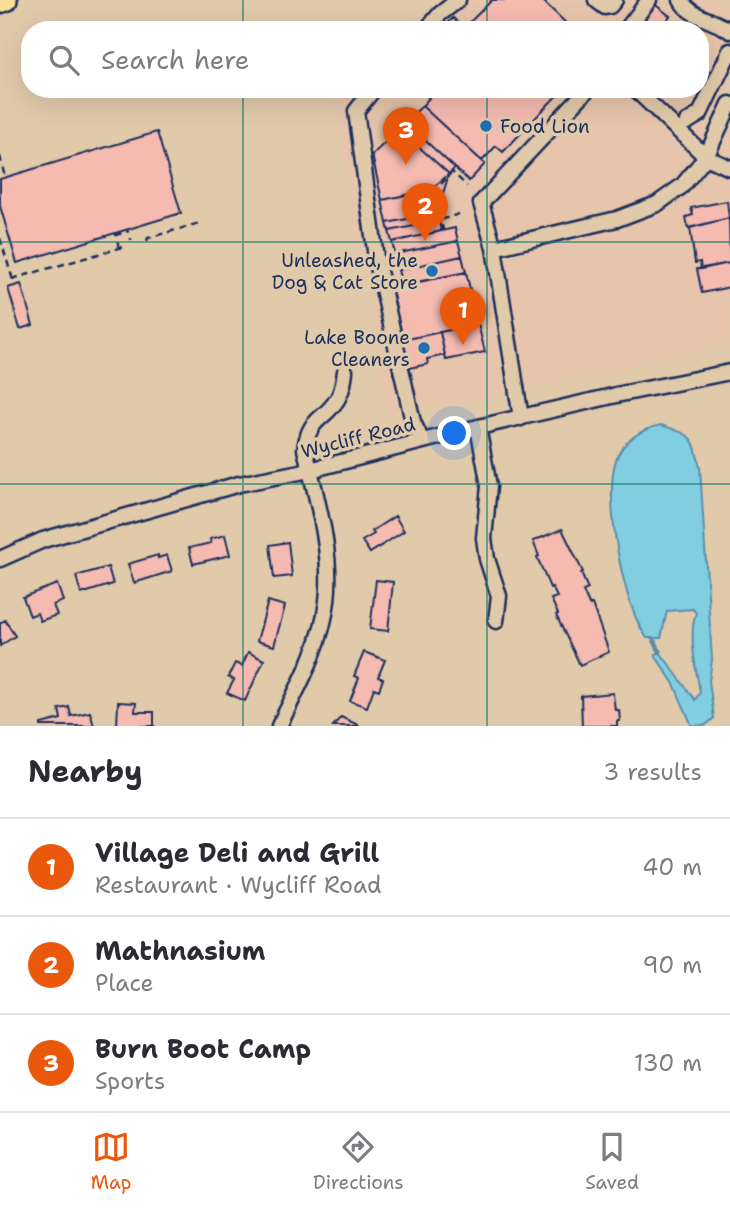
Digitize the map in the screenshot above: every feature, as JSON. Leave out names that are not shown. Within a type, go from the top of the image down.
[{"type":"highway","points":[[0,2],[6,0]]},
{"type":"street","points":[[434,21],[458,0]]},
{"type":"street","points":[[596,0],[605,6],[610,6],[615,0]]},
{"type":"street","points":[[633,21],[649,0]]},
{"type":"street","points":[[681,0],[706,21]]},
{"type":"street","points":[[692,0],[713,14],[725,28]]},
{"type":"street","points":[[709,95],[730,51]]},
{"type":"street","points":[[367,98],[356,111],[376,258],[408,404],[422,441]]},
{"type":"street","points":[[522,418],[494,248],[481,203],[580,98]]},
{"type":"street","points":[[644,98],[706,157],[730,168]]},
{"type":"street","points":[[687,122],[700,114],[708,98]]},
{"type":"street","points":[[494,248],[617,219],[657,204],[682,186],[706,157],[730,104]]},
{"type":"street","points":[[279,726],[311,659],[327,602],[327,551],[305,449],[307,436],[311,425],[337,400],[343,388],[345,371]]},
{"type":"street","name":"Wycliff Road","points":[[0,559],[43,540],[239,484],[310,470],[478,427],[730,372]]},
{"type":"street","points":[[478,427],[489,486],[484,538],[487,559],[499,596],[496,621]]},
{"type":"path","points":[[0,156],[5,178]]},
{"type":"path","points":[[440,229],[443,229],[433,193],[438,185],[452,172],[467,186]]},
{"type":"path","points":[[440,219],[459,214]]},
{"type":"path","points":[[147,241],[148,238],[200,223]]},
{"type":"path","points":[[0,238],[13,280],[121,248],[116,235],[129,231]]},
{"type":"shaded area","points":[[444,0],[717,0],[730,8],[730,344],[524,390],[389,414],[334,98],[709,98],[709,21],[408,21],[426,14]]},
{"type":"water","points":[[661,425],[690,438],[700,468],[712,660],[709,681],[714,718],[706,725],[692,726],[674,684],[655,655],[660,652],[695,700],[700,692],[693,641],[696,613],[693,609],[667,611],[661,638],[647,638],[630,602],[618,551],[612,499],[616,460],[623,447],[634,436]]},
{"type":"building","points":[[492,0],[542,0],[564,21],[471,21]]},
{"type":"building","points":[[653,3],[670,16],[666,21],[640,21]]},
{"type":"building","name":"Food Lion","points":[[429,98],[554,98],[503,152],[496,146],[482,161],[422,106]]},
{"type":"building","points":[[422,106],[485,164],[469,181],[405,122]]},
{"type":"building","points":[[405,122],[455,168],[449,174],[399,129]]},
{"type":"building","points":[[399,129],[449,174],[430,190],[382,200],[372,155]]},
{"type":"building","points":[[157,132],[181,213],[17,263],[0,206],[0,179]]},
{"type":"building","points":[[449,174],[437,213],[430,190]]},
{"type":"building","points":[[430,190],[437,213],[387,223],[382,200]]},
{"type":"building","points":[[727,201],[729,218],[688,228],[686,217],[693,215],[691,208]]},
{"type":"building","points":[[437,213],[439,221],[389,231],[387,223]]},
{"type":"building","points":[[729,218],[730,263],[701,269],[700,262],[695,263],[690,228]]},
{"type":"building","points":[[439,221],[441,231],[392,242],[389,231]]},
{"type":"building","points":[[455,228],[458,241],[395,254],[392,242]]},
{"type":"building","points":[[458,241],[462,256],[398,270],[395,254]]},
{"type":"building","name":"Unleashed, the Dog & Cat Store","points":[[462,256],[466,272],[402,285],[398,270]]},
{"type":"building","points":[[730,263],[730,287],[702,293],[697,269]]},
{"type":"building","points":[[466,272],[478,324],[403,340],[391,288]]},
{"type":"building","points":[[21,284],[33,325],[20,329],[8,288]]},
{"type":"building","points":[[478,324],[485,352],[446,360],[440,332]]},
{"type":"building","name":"Lake Boone Cleaners","points":[[440,332],[445,355],[427,359],[428,364],[409,368],[403,340]]},
{"type":"building","points":[[395,516],[404,531],[370,553],[362,541]]},
{"type":"building","points":[[562,529],[583,572],[581,573],[588,589],[583,591],[589,605],[592,604],[609,652],[580,665],[556,615],[558,614],[551,599],[557,597],[552,587],[550,588],[533,541]]},
{"type":"building","points":[[225,535],[230,555],[193,564],[189,548],[211,543],[210,539]]},
{"type":"building","points":[[288,542],[292,576],[274,578],[270,545]]},
{"type":"building","points":[[158,555],[158,558],[167,555],[172,571],[134,583],[128,564]]},
{"type":"building","points":[[108,567],[113,584],[81,594],[76,576]]},
{"type":"building","points":[[376,580],[393,582],[388,631],[370,629]]},
{"type":"building","points":[[57,584],[63,601],[53,605],[57,615],[40,621],[37,613],[30,616],[23,597]]},
{"type":"building","points":[[268,601],[285,606],[274,646],[257,641]]},
{"type":"building","points":[[5,620],[15,636],[0,646],[0,623]]},
{"type":"building","points":[[248,652],[264,660],[245,701],[227,693],[234,680],[228,677],[235,663],[242,666]]},
{"type":"building","points":[[364,652],[385,660],[378,677],[383,679],[379,690],[374,688],[367,707],[350,701],[359,678],[354,676]]},
{"type":"building","points":[[613,693],[615,710],[619,710],[620,721],[617,721],[617,726],[582,726],[581,696]]},
{"type":"building","points":[[118,702],[136,703],[135,712],[154,712],[154,726],[117,726]]},
{"type":"building","points":[[69,707],[71,716],[90,712],[94,726],[41,726],[61,719],[59,709]]},
{"type":"building","points":[[341,717],[360,726],[333,726]]},
{"type":"waterway","points":[[654,640],[660,652]]},
{"type":"place","name":"Food Lion","points":[[486,126]]},
{"type":"place","name":"Burn Boot Camp","points":[[406,165]]},
{"type":"place","name":"Mathnasium","points":[[425,241]]},
{"type":"place","name":"Unleashed, the Dog & Cat Store","points":[[432,271]]},
{"type":"place","name":"Village Deli and Grill","points":[[463,345]]},
{"type":"place","name":"Lake Boone Cleaners","points":[[424,348]]}]
